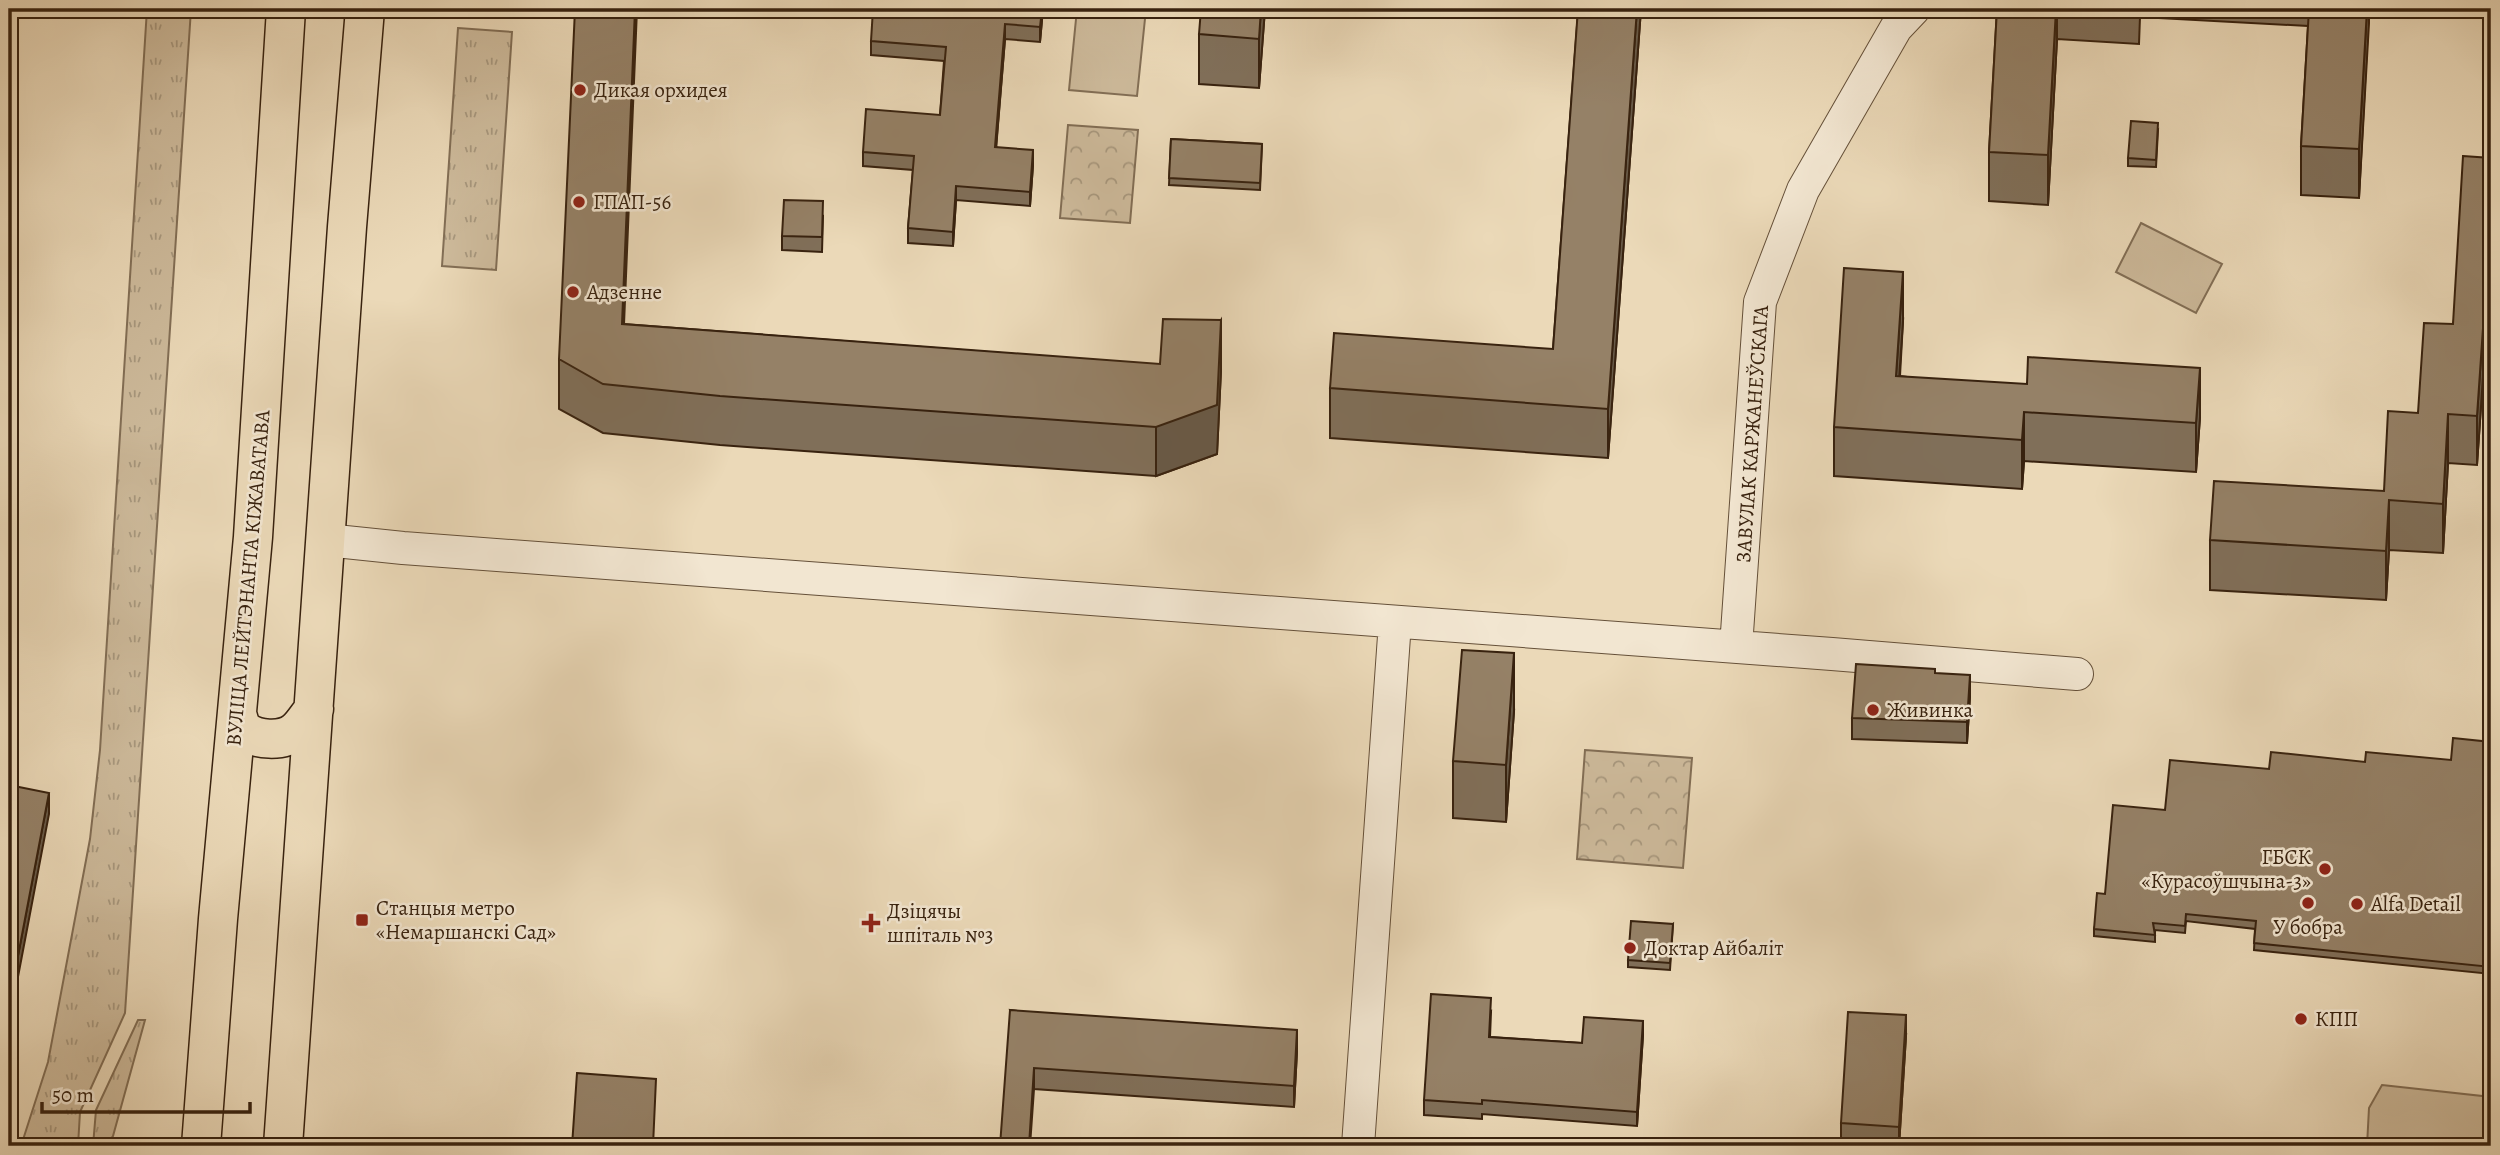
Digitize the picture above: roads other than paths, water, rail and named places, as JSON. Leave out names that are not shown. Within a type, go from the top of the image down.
[{"type":"main road","name":"ВУЛІЦА ЛЕЙТЭНАНТА КІЖАВАТАВА","points":[[201,1146],[218,919],[256,501],[286,9]]},
{"type":"main road","points":[[284,1146],[347,227],[365,9]]},
{"type":"main road","points":[[237,714],[240,726],[245,732],[263,738],[274,738],[296,732],[314,709]]},
{"type":"street","name":"ЗАВУЛАК КАРЖАНЕЎСКАГА","points":[[1736,648],[1760,302],[1803,190],[1896,29],[1914,9]]},
{"type":"street","points":[[326,541],[2077,674]]},
{"type":"street","points":[[1358,1146],[1395,622]]},
{"type":"place","name":"Дикая орхидея","points":[[580,90]]},
{"type":"place","name":"ГПАП-56","points":[[579,202]]},
{"type":"place","name":"Адзенне","points":[[573,292]]},
{"type":"place","name":"Живинка","points":[[1873,710]]},
{"type":"place","name":"ГБСК «Курасоўшчына-3»","points":[[2325,869]]},
{"type":"place","name":"У бобра","points":[[2308,903]]},
{"type":"place","name":"Alfa Detail","points":[[2357,904]]},
{"type":"place","name":"Станцыя метро «Немаршанскі Сад»","points":[[362,920]]},
{"type":"place","name":"Дзіцячы шпіталь №3","points":[[871,923]]},
{"type":"place","name":"Доктар Айбаліт","points":[[1630,948]]},
{"type":"place","name":"КПП","points":[[2301,1019]]}]
